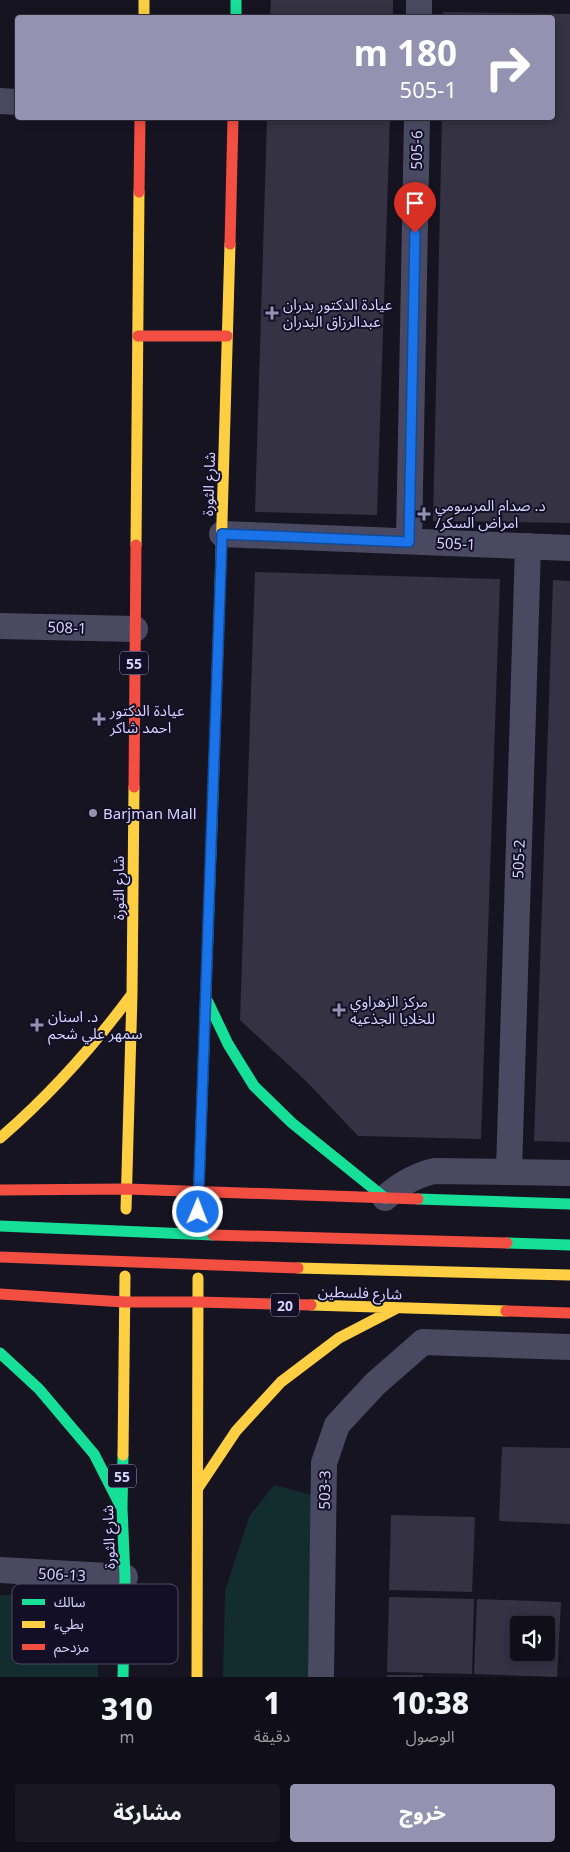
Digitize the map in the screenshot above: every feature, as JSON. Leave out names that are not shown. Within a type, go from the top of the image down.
[{"type":"main road","points":[[144,0],[144,15]]},
{"type":"main road","points":[[236,0],[236,15]]},
{"type":"main road","name":"شارع الثورة","points":[[126,1209],[132,994],[140,120]]},
{"type":"main road","name":"شارع الثورة","points":[[198,1212],[222,534],[233,120]]},
{"type":"main road","points":[[138,336],[227,336]]},
{"type":"main road","points":[[0,1138],[74,1068],[132,994]]},
{"type":"main road","points":[[206,998],[228,1044],[254,1086],[292,1123],[385,1198]]},
{"type":"main road","points":[[0,1190],[127,1189],[570,1204]]},
{"type":"main road","points":[[0,1226],[245,1236],[570,1245]]},
{"type":"main road","name":"شارع فلسطين","points":[[0,1257],[247,1267],[570,1275]]},
{"type":"main road","name":"شارع الثورة","points":[[125,1276],[122,1508],[125,1584]]},
{"type":"main road","points":[[197,1677],[198,1278]]},
{"type":"main road","name":"شارع فلسطين","points":[[0,1294],[124,1302],[197,1302],[570,1313]]},
{"type":"main road","points":[[198,1488],[236,1431],[282,1382],[339,1338],[398,1308]]},
{"type":"main road","points":[[0,1352],[39,1389],[94,1454],[122,1508]]},
{"type":"main road","name":"شارع الثورة","points":[[122,1664],[122,1677]]},
{"type":"street","points":[[419,0],[419,15]]},
{"type":"street","points":[[0,101],[15,102]]},
{"type":"street","name":"505-6","points":[[409,542],[417,120]]},
{"type":"street","name":"505-1","points":[[222,534],[570,548]]},
{"type":"street","name":"505-2","points":[[509,1171],[528,546]]},
{"type":"street","name":"508-1","points":[[0,626],[135,629]]},
{"type":"street","points":[[385,1198],[400,1184],[434,1170],[570,1173]]},
{"type":"street","name":"503-3","points":[[320,1677],[324,1463],[337,1425],[375,1384],[423,1342],[570,1347]]},
{"type":"street","name":"506-13","points":[[0,1570],[125,1577]]},
{"type":"green space","points":[[274,1485],[312,1495],[308,1677],[223,1677],[225,1591],[250,1515]]},
{"type":"green space","points":[[0,1595],[12,1595],[12,1664],[98,1664],[98,1677],[0,1677]]},
{"type":"building","points":[[271,0],[393,0],[393,15],[270,15]]},
{"type":"building","points":[[443,12],[570,14],[570,523],[433,521],[442,120],[555,120],[555,15],[443,15]]},
{"type":"building","points":[[267,120],[390,120],[377,515],[255,512]]},
{"type":"building","points":[[255,572],[500,579],[481,1139],[358,1136],[307,1082],[240,1020]]},
{"type":"building","points":[[553,580],[570,581],[570,1142],[534,1141]]},
{"type":"building","points":[[502,1447],[570,1448],[570,1524],[499,1521]]},
{"type":"building","points":[[391,1515],[475,1517],[472,1592],[389,1590]]},
{"type":"building","points":[[389,1597],[474,1599],[472,1674],[387,1672]]},
{"type":"building","points":[[477,1599],[561,1602],[557,1677],[474,1674]]},
{"type":"building","points":[[387,1675],[423,1675],[423,1677],[387,1677]]},
{"type":"traffic: fast","points":[[236,0],[236,15]]},
{"type":"traffic: fast","points":[[198,1212],[213,795]]},
{"type":"traffic: fast","points":[[208,1002],[228,1044],[254,1086],[292,1123],[385,1198]]},
{"type":"traffic: fast","points":[[418,1199],[570,1204]]},
{"type":"traffic: fast","points":[[0,1226],[213,1235]]},
{"type":"traffic: fast","points":[[507,1243],[570,1245]]},
{"type":"traffic: fast","points":[[0,1353],[39,1389],[94,1454],[120,1505]]},
{"type":"traffic: fast","points":[[123,1455],[122,1508],[125,1584]]},
{"type":"traffic: fast","points":[[123,1664],[123,1677]]},
{"type":"traffic: slow","points":[[144,0],[144,15]]},
{"type":"traffic: slow","points":[[136,545],[139,192]]},
{"type":"traffic: slow","points":[[220,590],[230,244]]},
{"type":"traffic: slow","points":[[126,1209],[132,994],[134,787]]},
{"type":"traffic: slow","points":[[0,1138],[70,1070],[132,994]]},
{"type":"traffic: slow","points":[[298,1268],[570,1275]]},
{"type":"traffic: slow","points":[[123,1455],[125,1276]]},
{"type":"traffic: slow","points":[[197,1677],[198,1278]]},
{"type":"traffic: slow","points":[[311,1305],[506,1311]]},
{"type":"traffic: slow","points":[[198,1488],[236,1431],[281,1382],[339,1338],[395,1309]]},
{"type":"traffic: jam","points":[[139,192],[140,120]]},
{"type":"traffic: jam","points":[[230,244],[233,120]]},
{"type":"traffic: jam","points":[[138,336],[227,336]]},
{"type":"traffic: jam","points":[[134,787],[136,545]]},
{"type":"traffic: jam","points":[[213,795],[220,590]]},
{"type":"traffic: jam","points":[[0,1190],[127,1189],[418,1199]]},
{"type":"traffic: jam","points":[[213,1235],[507,1243]]},
{"type":"traffic: jam","points":[[0,1257],[298,1268]]},
{"type":"traffic: jam","points":[[0,1294],[124,1302],[311,1305]]},
{"type":"traffic: jam","points":[[506,1311],[570,1313]]},
{"type":"place","name":"عيادة الدكتور بدران عبدالرزاق البدران","points":[[272,313]]},
{"type":"place","name":"د. صدام المرسومي /امراض السكر","points":[[424,514]]},
{"type":"place","name":"عيادة الدكتور احمد شاكر","points":[[99,719]]},
{"type":"place","name":"Barjman Mall","points":[[93,813]]},
{"type":"place","name":"مركز الزهراوي للخلايا الجذعيه","points":[[339,1010]]},
{"type":"place","name":"د. اسنان سمهر علي شحم","points":[[37,1025]]},
{"type":"route","points":[[198,1212],[222,534],[409,542],[415,233]]}]
